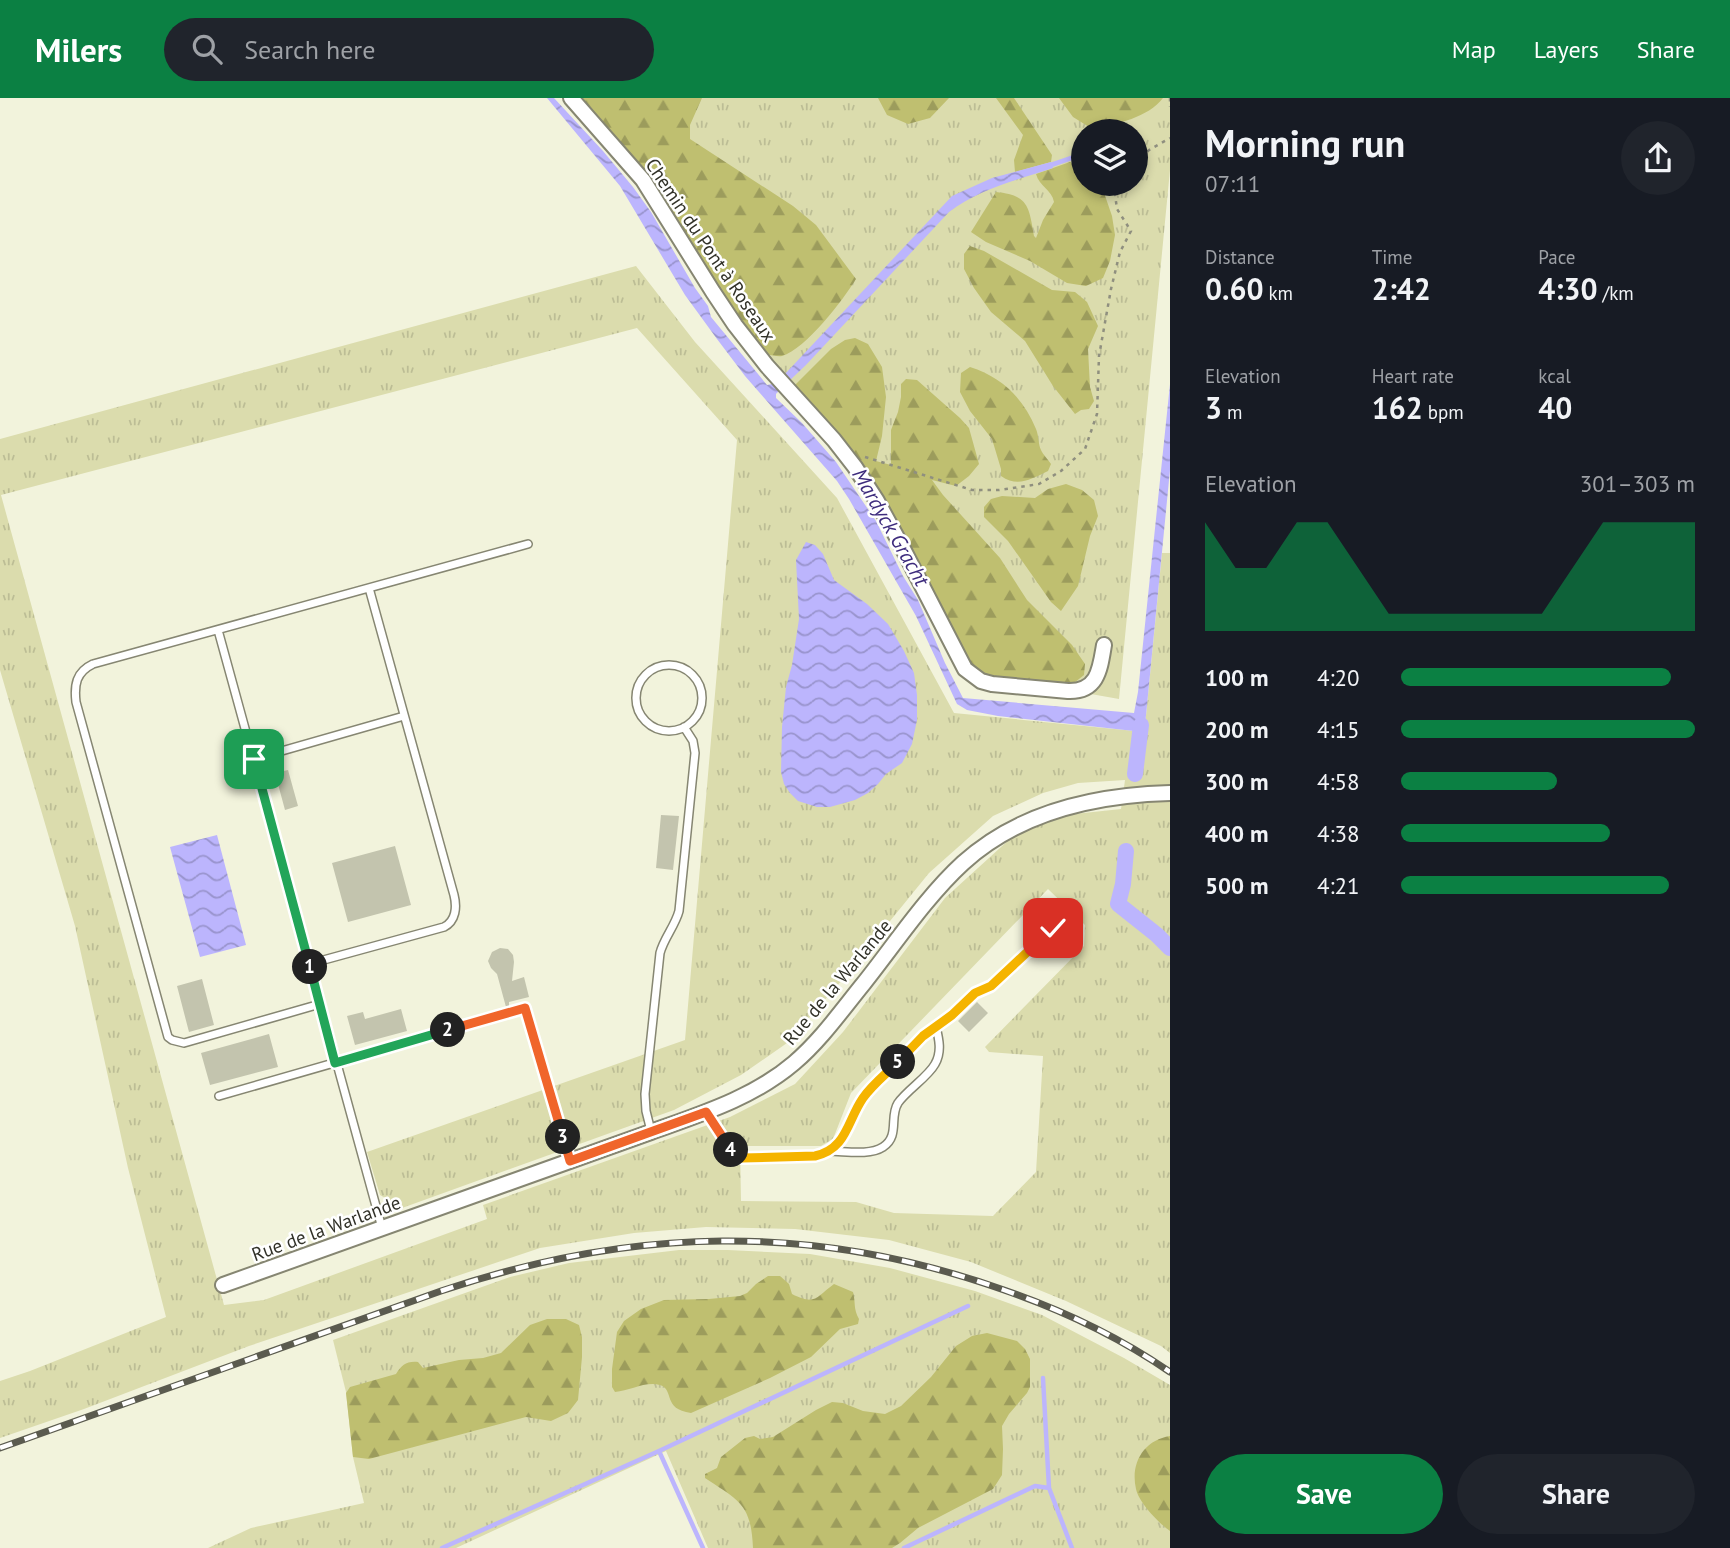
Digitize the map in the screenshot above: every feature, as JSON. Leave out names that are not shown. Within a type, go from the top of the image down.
[{"type":"street","name":"Chemin du Pont à Roseaux","points":[[571,98],[643,180],[735,326],[842,450],[877,501],[961,662],[975,677],[992,684],[1080,691],[1096,678],[1104,645]]},
{"type":"street","name":"Rue de la Warlande","points":[[223,1285],[706,1112],[757,1088],[786,1070],[804,1054],[839,1015],[934,895],[962,864],[977,852],[1006,833],[1047,812],[1101,800],[1170,793]]},
{"type":"street","name":"Rue de la Warlande","points":[[1101,800],[1170,803]]},
{"type":"lane","points":[[320,1004],[184,1043],[168,1037],[76,702],[75,687],[79,674],[93,664],[528,544]]},
{"type":"lane","points":[[309,964],[444,927],[449,925],[454,916],[454,895],[369,588]]},
{"type":"lane","points":[[218,630],[382,1228]]},
{"type":"lane","points":[[669,665],[680,667],[690,672],[697,681],[702,696],[701,707],[696,717],[684,727],[673,731],[657,729],[644,720],[638,710],[636,700],[639,684],[654,668],[669,665]]},
{"type":"lane","points":[[254,759],[404,716]]},
{"type":"lane","points":[[651,1132],[645,1094],[660,953],[679,911],[696,750],[684,727]]},
{"type":"lane","points":[[829,1151],[844,1136],[867,1093],[923,1036],[975,993],[991,986],[1053,928]]},
{"type":"lane","points":[[219,1096],[525,1008],[570,1161]]},
{"type":"lane","points":[[706,1112],[732,1151],[742,1158],[815,1156],[829,1151],[879,1149],[888,1143],[894,1129],[897,1105],[936,1064],[941,1045],[936,1027]]},
{"type":"path","points":[[1170,98],[1170,107]]},
{"type":"path","points":[[1148,151],[1170,138]]},
{"type":"path","points":[[842,450],[972,490],[999,490],[1039,484],[1061,471],[1085,449],[1097,414],[1099,356],[1111,289],[1120,252],[1131,231],[1117,209],[1115,196]]},
{"type":"green space","points":[[578,98],[1170,98],[1170,170],[1119,699],[989,676],[844,441],[771,361]]},
{"type":"green space","points":[[578,98],[702,98],[690,125],[690,139],[793,206],[816,225],[856,279],[813,334],[792,352],[782,356],[766,354],[720,295]]},
{"type":"green space","points":[[878,98],[949,98],[930,118],[908,124],[887,115]]},
{"type":"green space","points":[[996,98],[1014,98],[1052,155],[1051,162],[1015,172],[1014,160],[1023,135]]},
{"type":"green space","points":[[1059,98],[1163,98],[1157,105],[1130,119],[1073,117]]},
{"type":"green space","points":[[1070,162],[1071,196],[1105,196],[1115,235],[1110,261],[1103,278],[1086,286],[1067,283],[971,232],[996,192],[1021,199],[1028,210],[1036,238],[1054,202],[1036,174]]},
{"type":"green space","points":[[970,246],[984,251],[1052,290],[1075,292],[1087,302],[1098,326],[1088,349],[1090,387],[1094,401],[1089,409],[1075,414],[1053,386],[1025,341],[991,312],[964,269],[964,254]]},
{"type":"green space","points":[[636,266],[695,342],[837,498],[954,713],[1135,731],[1132,748],[1143,746],[1162,553],[1170,553],[1170,1353],[1161,1346],[1066,1301],[971,1262],[889,1240],[795,1229],[706,1227],[634,1233],[540,1248],[249,1346],[0,1438],[0,1381],[166,1317],[128,1168],[75,926],[0,670],[0,439]],"holes":[[[637,328],[737,440],[685,1040],[367,1152],[380,1195],[402,1208],[674,1110],[741,1075],[787,1043],[929,873],[993,816],[1043,793],[1078,783],[1125,780],[1121,809],[1065,815],[1012,837],[945,898],[843,1032],[795,1084],[730,1117],[483,1205],[487,1219],[264,1300],[224,1305],[1,495]],[[1048,889],[1085,925],[1084,946],[985,1047],[989,1052],[1043,1056],[1036,1172],[993,1216],[894,1213],[856,1202],[741,1201],[740,1146],[821,1146],[833,1139],[851,1093]]]},
{"type":"green space","points":[[855,338],[868,344],[882,367],[886,397],[876,461],[891,465],[891,430],[898,412],[901,384],[906,379],[917,380],[969,428],[979,464],[956,486],[932,480],[1000,558],[1027,600],[1072,645],[1085,664],[1084,675],[1074,683],[1049,686],[989,676],[971,666],[844,441],[794,386],[831,349],[845,340]]},
{"type":"green space","points":[[970,367],[1002,383],[1018,398],[1031,418],[1041,450],[1051,464],[1048,471],[1019,482],[1001,476],[992,439],[970,411],[960,392],[961,373]]},
{"type":"green space","points":[[1066,484],[1082,490],[1094,500],[1098,516],[1090,536],[1078,586],[1061,611],[1051,602],[1008,541],[984,517],[984,507],[991,499],[1002,496],[1035,498],[1048,489]]},
{"type":"green space","points":[[679,1250],[810,1254],[890,1268],[975,1291],[1042,1315],[1170,1385],[1170,1548],[708,1548],[666,1451],[456,1548],[208,1548],[251,1528],[364,1503],[353,1457],[346,1392],[333,1340],[510,1277],[569,1263]]},
{"type":"green space","points":[[768,1276],[780,1276],[789,1284],[792,1294],[811,1300],[834,1284],[853,1292],[858,1324],[840,1329],[811,1357],[691,1413],[676,1408],[667,1391],[660,1385],[649,1384],[615,1392],[612,1387],[612,1369],[617,1332],[624,1321],[641,1309],[664,1300],[740,1296]]},
{"type":"green space","points":[[547,1319],[566,1319],[579,1325],[582,1337],[578,1400],[568,1413],[551,1421],[526,1417],[369,1459],[353,1457],[346,1393],[350,1387],[396,1374],[402,1366],[410,1362],[418,1362],[423,1368],[501,1353],[530,1325]]},
{"type":"green space","points":[[987,1333],[1017,1341],[1030,1359],[1030,1387],[1002,1426],[1002,1475],[993,1489],[918,1528],[892,1548],[753,1548],[746,1512],[735,1498],[705,1478],[705,1474],[717,1468],[721,1457],[745,1438],[773,1437],[832,1402],[885,1414],[901,1406],[931,1377],[956,1346],[972,1336]]},
{"type":"green space","points":[[1170,1436],[1170,1531],[1141,1500],[1136,1489],[1135,1470],[1146,1448],[1161,1438]]},
{"type":"water","points":[[547,98],[554,98],[633,187],[708,306],[711,317],[767,385],[784,375],[952,196],[992,178],[1051,162],[1053,168],[986,191],[949,212],[776,394],[776,398],[836,462],[876,521],[918,600],[963,698],[1134,713],[1170,384],[1170,470],[1143,746],[1133,747],[1134,731],[998,716],[967,710],[957,704],[916,616],[837,481],[745,376],[685,295],[620,186]]},
{"type":"water","points":[[806,542],[815,545],[823,554],[834,580],[867,604],[888,624],[914,673],[917,695],[917,720],[912,744],[902,763],[886,774],[868,793],[830,807],[817,807],[798,801],[784,784],[781,772],[786,687],[799,619],[796,560]]},
{"type":"water","points":[[217,835],[246,945],[200,957],[170,847]]},
{"type":"building","points":[[288,770],[298,806],[285,810],[275,773]]},
{"type":"building","points":[[661,815],[679,816],[673,870],[656,868]]},
{"type":"building","points":[[395,846],[411,905],[348,922],[332,863]]},
{"type":"building","points":[[500,948],[508,949],[513,955],[512,981],[524,977],[529,997],[509,1002],[506,1007],[497,974],[488,961],[492,952]]},
{"type":"building","points":[[202,979],[214,1025],[189,1032],[177,986]]},
{"type":"building","points":[[977,1002],[988,1013],[969,1032],[958,1021]]},
{"type":"building","points":[[401,1009],[407,1031],[355,1045],[347,1016],[363,1012],[365,1019]]},
{"type":"building","points":[[269,1034],[278,1067],[210,1085],[201,1053]]},
{"type":"waterway","points":[[1048,166],[1071,158]]},
{"type":"waterway","name":"Mardyck Gracht","points":[[1135,774],[1141,725]]},
{"type":"waterway","name":"Mardyck Gracht","points":[[1126,851],[1118,904],[1170,948]]},
{"type":"waterway","points":[[442,1548],[659,1451],[968,1306]]},
{"type":"waterway","points":[[1043,1378],[1049,1488],[1072,1548]]},
{"type":"waterway","points":[[659,1451],[703,1548]]},
{"type":"waterway","points":[[904,1548],[1035,1486],[1049,1488]]},
{"type":"railway","points":[[0,1448],[441,1291],[512,1270],[583,1254],[652,1245],[722,1241],[792,1244],[862,1252],[933,1268],[1047,1306],[1131,1347],[1170,1372]]},
{"type":"route","points":[[254,759],[335,1063],[525,1008],[570,1161],[706,1112],[738,1157],[815,1156],[825,1153],[844,1136],[864,1096],[923,1036],[952,1015],[975,993],[991,986],[1053,928]]}]
